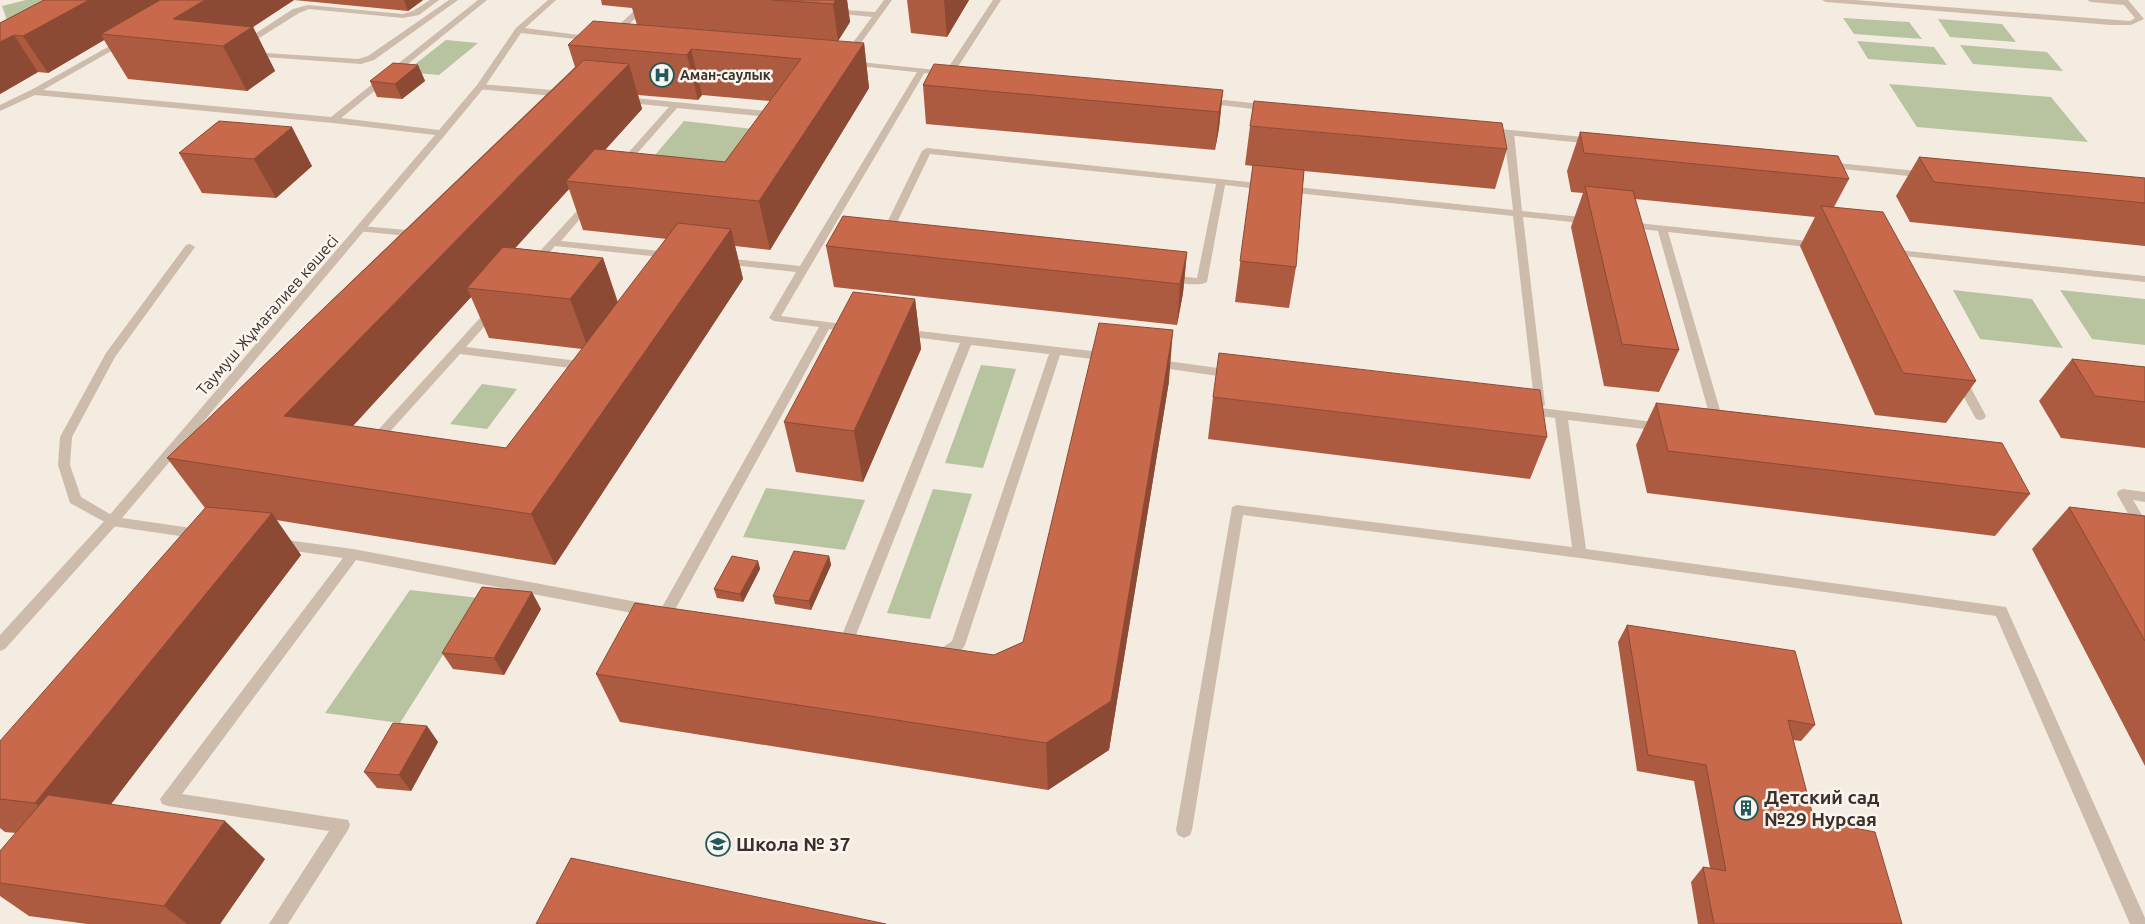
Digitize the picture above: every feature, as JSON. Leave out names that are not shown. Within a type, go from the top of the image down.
[{"type":"street","points":[[435,0],[416,13],[403,16],[308,7],[296,10],[237,48],[237,53],[358,62],[371,58],[454,0]]},
{"type":"street","points":[[333,120],[483,0]]},
{"type":"street","name":"Таумуш Жұмағалиев көшесі","points":[[0,645],[112,521],[361,230],[480,87],[519,30],[552,0]]},
{"type":"street","points":[[607,40],[650,0]]},
{"type":"street","points":[[888,0],[842,62],[959,75]]},
{"type":"street","points":[[949,74],[997,0]]},
{"type":"street","points":[[1826,0],[2111,23],[2131,23],[2140,19],[2125,1],[2090,0]]},
{"type":"street","points":[[1920,0],[1926,8]]},
{"type":"street","points":[[828,10],[877,15]]},
{"type":"street","points":[[519,30],[617,41]]},
{"type":"street","points":[[0,108],[34,92],[134,34]]},
{"type":"street","points":[[864,329],[774,318],[921,72]]},
{"type":"street","points":[[480,87],[572,95]]},
{"type":"street","points":[[34,92],[333,120],[442,133]]},
{"type":"street","points":[[610,99],[787,115],[781,123]]},
{"type":"street","points":[[1195,100],[1283,109]]},
{"type":"street","points":[[614,175],[676,104]]},
{"type":"street","points":[[1479,130],[1598,142]]},
{"type":"street","points":[[1509,133],[1540,413]]},
{"type":"street","points":[[891,244],[881,243],[927,151],[1825,246]]},
{"type":"street","points":[[1817,164],[1936,176]]},
{"type":"street","points":[[1154,276],[1202,282],[1221,182]]},
{"type":"street","points":[[528,271],[596,196]]},
{"type":"street","points":[[1662,229],[1721,433],[1711,432]]},
{"type":"street","points":[[361,230],[432,236]]},
{"type":"street","points":[[553,243],[682,256]]},
{"type":"street","points":[[190,247],[110,356],[66,437],[64,465],[75,500],[112,521],[215,536]]},
{"type":"street","points":[[1891,255],[2145,279]]},
{"type":"street","points":[[712,260],[802,269]]},
{"type":"street","points":[[376,453],[366,451],[502,300]]},
{"type":"street","points":[[666,613],[826,325]]},
{"type":"street","points":[[892,332],[1056,350],[1124,360]]},
{"type":"street","points":[[845,645],[967,340]]},
{"type":"street","points":[[457,350],[596,367],[585,382]]},
{"type":"street","points":[[920,655],[930,656],[946,653],[958,645],[1056,350]]},
{"type":"street","points":[[1144,362],[1242,375]]},
{"type":"street","points":[[1952,365],[1980,416]]},
{"type":"street","points":[[1512,410],[1673,428]]},
{"type":"street","points":[[1562,416],[1580,553]]},
{"type":"street","points":[[2145,497],[2123,494],[2145,531]]},
{"type":"street","points":[[1184,830],[1237,510],[1580,553],[2001,611],[2139,924]]},
{"type":"street","points":[[264,542],[353,554],[685,617]]},
{"type":"street","points":[[278,924],[342,824],[168,799],[353,554]]},
{"type":"green space","points":[[26,0],[46,0],[9,26],[2,6]]},
{"type":"green space","points":[[1843,18],[1909,22],[1922,39],[1854,34]]},
{"type":"green space","points":[[1938,19],[2002,24],[2016,42],[1950,37]]},
{"type":"green space","points":[[446,40],[478,43],[439,75],[405,72]]},
{"type":"green space","points":[[1857,41],[1934,47],[1947,65],[1868,59]]},
{"type":"green space","points":[[1960,45],[2047,52],[2063,71],[1973,64]]},
{"type":"green space","points":[[1889,84],[2051,97],[2088,142],[1917,127]]},
{"type":"green space","points":[[684,121],[753,129],[715,178],[643,169]]},
{"type":"green space","points":[[1953,290],[2032,299],[2063,348],[1980,339]]},
{"type":"green space","points":[[2060,290],[2145,299],[2145,345],[2092,339]]},
{"type":"green space","points":[[981,365],[1016,369],[983,468],[945,463]]},
{"type":"green space","points":[[482,384],[517,389],[487,429],[450,424]]},
{"type":"green space","points":[[766,488],[865,500],[845,550],[743,537]]},
{"type":"green space","points":[[933,489],[972,494],[930,619],[887,613]]},
{"type":"green space","points":[[410,590],[479,598],[400,723],[325,713]]},
{"type":"building","points":[[44,0],[89,0],[23,36],[14,35],[0,42],[0,23]]},
{"type":"building","points":[[160,0],[205,0],[173,19],[252,27],[223,46],[101,34]]},
{"type":"building","points":[[773,0],[836,0],[833,4]]},
{"type":"building","points":[[593,21],[864,43],[759,201],[566,181],[595,149],[725,162],[801,59],[691,49],[687,55],[568,45]]},
{"type":"building","points":[[584,60],[629,64],[284,416],[506,448],[678,223],[731,229],[531,514],[167,458]]},
{"type":"building","points":[[393,63],[418,65],[395,84],[370,81]]},
{"type":"building","points":[[934,64],[1223,90],[1219,112],[923,85]]},
{"type":"building","points":[[1254,101],[1502,123],[1507,149],[1250,126]]},
{"type":"building","points":[[219,121],[292,127],[254,159],[179,153]]},
{"type":"building","points":[[1580,132],[1838,156],[1849,179],[1584,153]]},
{"type":"building","points":[[1919,157],[2145,178],[2145,203],[1934,182]]},
{"type":"building","points":[[1253,165],[1304,170],[1296,267],[1240,261]]},
{"type":"building","points":[[1585,186],[1633,191],[1679,350],[1622,344]]},
{"type":"building","points":[[1821,206],[1883,212],[1976,381],[1903,373]]},
{"type":"building","points":[[843,216],[1187,252],[1180,284],[826,246]]},
{"type":"building","points":[[503,247],[603,258],[570,299],[467,288]]},
{"type":"building","points":[[853,292],[915,299],[854,431],[784,422]]},
{"type":"building","points":[[1099,323],[1173,330],[1111,701],[1046,743],[596,674],[635,603],[994,655],[1023,642]]},
{"type":"building","points":[[1219,353],[1540,390],[1547,437],[1213,397]]},
{"type":"building","points":[[2072,359],[2145,367],[2145,402],[2095,396]]},
{"type":"building","points":[[1656,403],[2002,443],[2030,494],[1668,451]]},
{"type":"building","points":[[206,507],[272,513],[35,803],[0,799],[0,741]]},
{"type":"building","points":[[2069,507],[2145,516],[2145,641]]},
{"type":"building","points":[[794,551],[829,556],[809,601],[773,596]]},
{"type":"building","points":[[732,556],[758,561],[740,594],[714,589]]},
{"type":"building","points":[[482,587],[532,592],[494,658],[442,653]]},
{"type":"building","name":"Детский сад №29 Нурсая","points":[[1627,625],[1795,651],[1815,725],[1788,720],[1814,820],[1875,832],[1902,924],[1714,924],[1703,867],[1726,871],[1706,765],[1648,755]]},
{"type":"building","points":[[393,723],[427,726],[399,775],[364,772]]},
{"type":"building","points":[[48,795],[225,821],[164,906],[0,883],[0,851]]},
{"type":"building","points":[[571,858],[886,924],[536,924]]},
{"type":"place","name":"Аман-саулык","points":[[662,75]]},
{"type":"place","name":"Детский сад №29 Нурсая","points":[[1746,808]]},
{"type":"place","name":"Школа № 37","points":[[718,844]]}]
